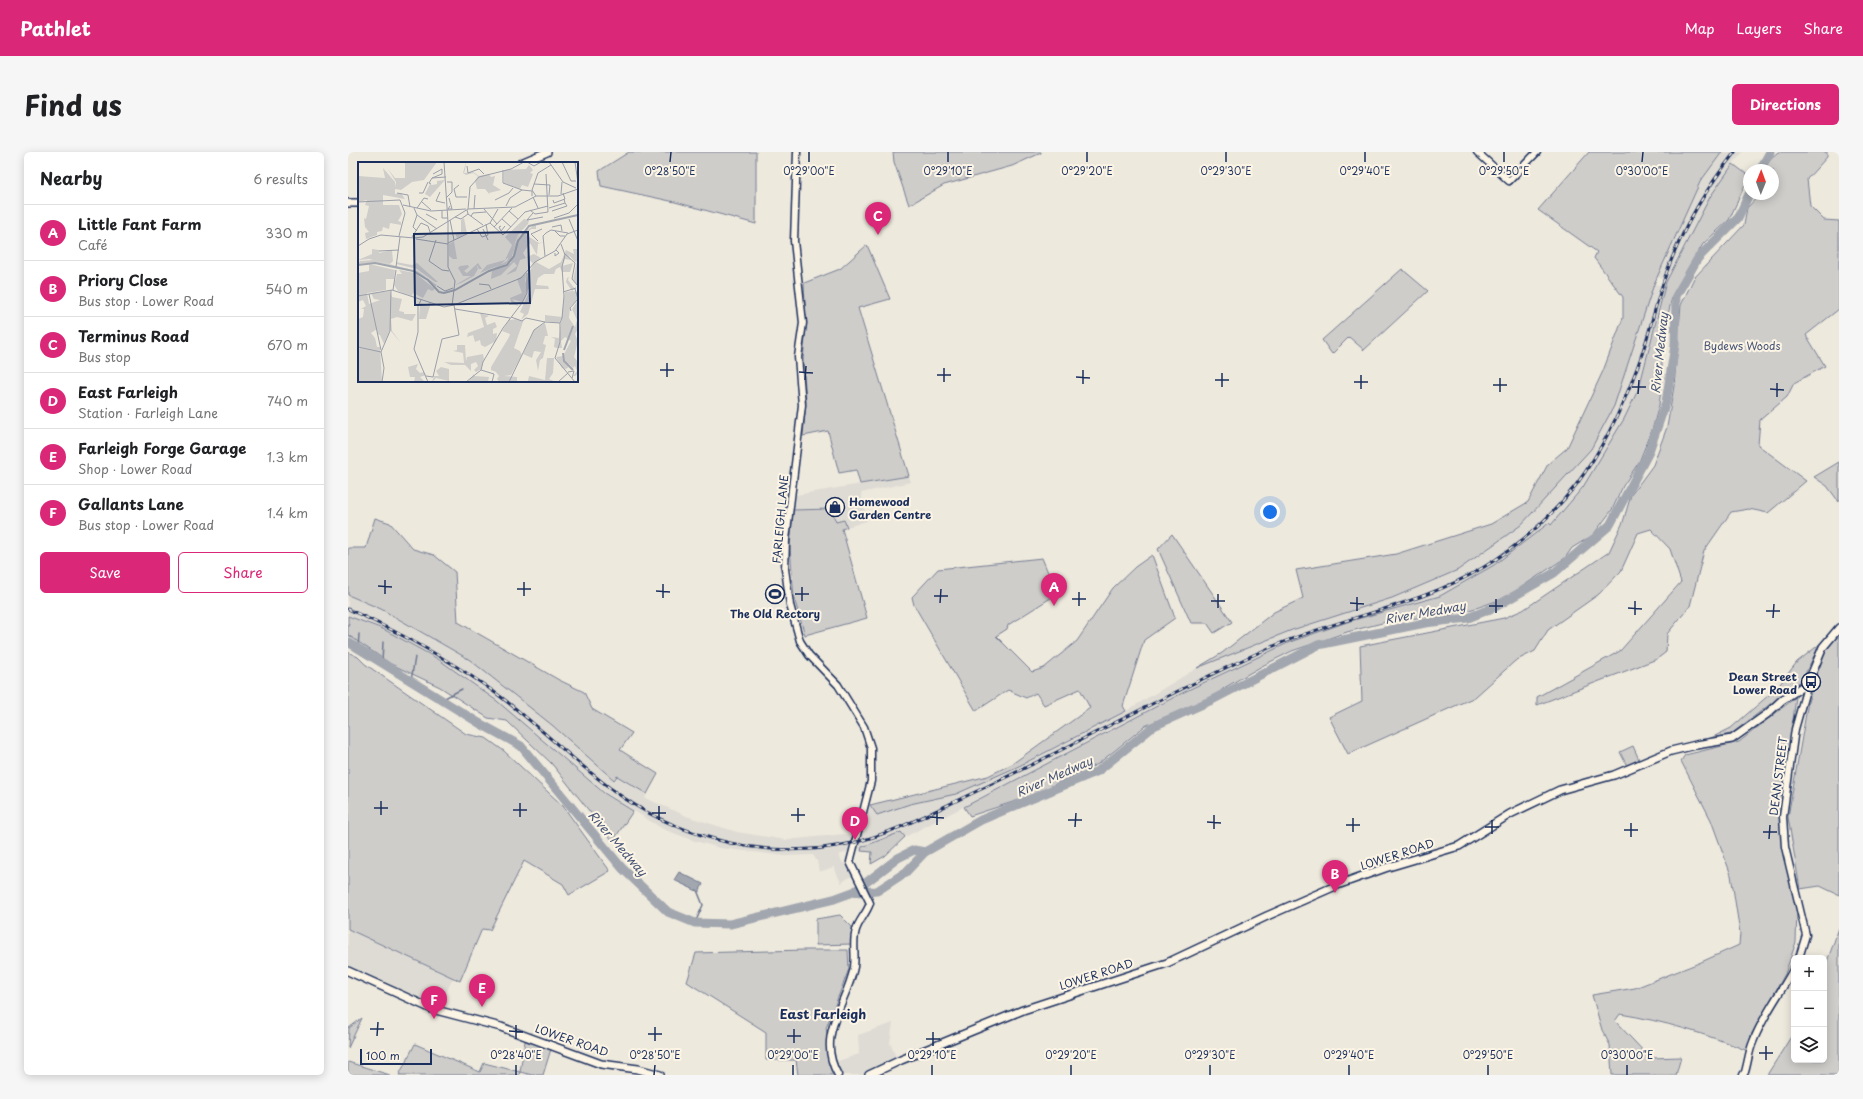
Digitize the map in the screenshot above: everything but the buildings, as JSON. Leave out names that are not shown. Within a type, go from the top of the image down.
[{"type":"main road","points":[[524,162],[547,152]]},
{"type":"main road","name":"DEAN STREET","points":[[1808,684],[1824,647],[1839,628]]},
{"type":"main road","name":"LOWER ROAD","points":[[869,1075],[901,1060],[1023,1010],[1167,963],[1267,916],[1340,884],[1385,868],[1459,846],[1510,814],[1560,790],[1614,775],[1671,751],[1732,739],[1767,714],[1782,700],[1808,684]]},
{"type":"main road","name":"LOWER ROAD","points":[[348,971],[432,1009],[501,1027],[601,1064],[638,1069],[660,1075]]},
{"type":"street","name":"FARLEIGH LANE","points":[[797,152],[794,241],[802,323],[798,357],[802,406],[786,540],[785,569],[790,605],[800,641],[809,655],[838,685],[864,727],[871,748],[871,781],[850,859],[850,864],[869,900],[869,905],[856,929],[854,936],[854,967],[832,1024],[830,1042],[834,1064],[838,1075]]},
{"type":"street","points":[[1477,152],[1509,182],[1537,152]]},
{"type":"street","name":"DEAN STREET","points":[[1801,955],[1806,935],[1785,847],[1783,817],[1795,729],[1808,684]]},
{"type":"street","points":[[1743,1075],[1752,1042],[1765,1016],[1780,994],[1791,974]]},
{"type":"shaded area","points":[[1722,152],[1743,152],[1733,164],[1680,253],[1666,282],[1657,276],[1700,181]]},
{"type":"shaded area","points":[[1654,284],[1665,286],[1639,388],[1624,419],[1583,487],[1551,525],[1511,562],[1438,604],[1399,608],[1350,621],[1290,642],[1188,690],[905,837],[872,852],[861,851],[856,847],[870,805],[988,776],[1019,766],[1126,711],[1197,668],[1292,630],[1392,598],[1458,570],[1521,525],[1547,495],[1614,406]]},
{"type":"shaded area","points":[[909,476],[911,482],[861,493],[867,521],[847,527],[844,520],[836,523],[831,509],[793,510],[796,495]]},
{"type":"shaded area","points":[[348,595],[381,609],[470,660],[552,725],[614,780],[617,776],[647,794],[645,798],[689,817],[737,832],[786,840],[854,833],[849,851],[839,855],[842,862],[848,866],[854,874],[841,883],[834,867],[819,872],[817,861],[813,855],[785,856],[720,848],[695,841],[663,829],[605,793],[497,701],[438,659],[383,629],[348,616]]},
{"type":"shaded area","points":[[679,872],[703,884],[699,892],[674,880]]},
{"type":"shaded area","points":[[348,929],[453,978],[439,1008],[348,968]]},
{"type":"shaded area","points":[[893,1023],[890,1043],[896,1057],[864,1075],[842,1075],[838,1061],[859,1054],[858,1035]]},
{"type":"green space","points":[[629,152],[756,152],[756,224],[675,202],[601,186],[599,171]]},
{"type":"green space","points":[[893,152],[1041,153],[1012,166],[944,185],[909,205],[894,162]]},
{"type":"green space","points":[[1589,152],[1722,152],[1700,182],[1654,284],[1614,406],[1591,449],[1521,525],[1458,570],[1392,598],[1292,630],[1197,668],[1222,653],[1274,612],[1303,598],[1296,570],[1396,554],[1491,524],[1528,502],[1548,464],[1567,448],[1603,371],[1623,318],[1623,297],[1594,258],[1597,252],[1538,210]]},
{"type":"green space","name":"Bydews Woods","points":[[1778,152],[1827,152],[1827,157],[1807,179],[1810,206],[1824,220],[1839,221],[1839,309],[1806,335],[1825,366],[1794,383],[1787,397],[1760,420],[1758,445],[1806,481],[1768,513],[1749,509],[1731,512],[1704,551],[1690,606],[1667,634],[1666,652],[1657,659],[1537,705],[1537,697],[1620,651],[1681,582],[1670,549],[1651,529],[1638,533],[1621,571],[1599,594],[1548,630],[1535,651],[1515,661],[1475,697],[1348,754],[1329,717],[1362,701],[1360,646],[1504,618],[1523,610],[1609,552],[1623,522],[1631,495],[1653,465],[1667,427],[1674,386],[1681,305],[1694,278],[1744,225],[1747,208],[1754,200],[1779,200],[1779,164],[1768,164],[1770,159]]},
{"type":"green space","points":[[1733,164],[1743,172],[1743,189],[1729,220],[1703,244],[1672,297],[1662,342],[1662,383],[1659,405],[1652,430],[1639,462],[1623,486],[1612,510],[1593,535],[1572,548],[1565,558],[1505,598],[1453,614],[1390,621],[1347,632],[1292,651],[1224,688],[1214,697],[1145,726],[1098,764],[1028,797],[970,816],[964,807],[1188,690],[1290,642],[1350,621],[1440,596],[1494,565],[1549,523],[1551,525],[1583,487],[1624,419],[1639,388],[1666,282],[1710,197]]},
{"type":"green space","points":[[867,245],[890,299],[858,308],[909,476],[860,484],[856,470],[839,473],[828,431],[803,436],[806,401],[803,360],[806,326],[804,283],[840,269]]},
{"type":"green space","points":[[1402,269],[1428,291],[1364,350],[1349,337],[1332,354],[1322,340]]},
{"type":"green space","points":[[1839,462],[1839,502],[1827,486],[1814,477]]},
{"type":"green space","points":[[831,509],[836,522],[844,520],[847,527],[842,529],[867,618],[805,635],[794,598],[790,547],[793,510]]},
{"type":"green space","points":[[375,518],[390,523],[413,549],[434,555],[455,572],[458,622],[559,680],[584,692],[592,709],[632,733],[620,750],[658,774],[647,794],[617,776],[614,780],[552,725],[470,660],[381,609],[348,595],[348,548],[366,548]]},
{"type":"green space","points":[[1172,534],[1232,622],[1214,633],[1207,623],[1191,623],[1158,549]]},
{"type":"green space","points":[[1152,555],[1175,618],[1144,640],[1123,706],[1126,711],[1019,766],[956,794],[910,804],[877,815],[870,805],[988,776],[1012,764],[1090,708],[1080,689],[1044,705],[1036,693],[1026,698],[1008,690],[976,711],[914,605],[912,597],[938,569],[1042,558],[1057,594],[1008,625],[1007,629],[996,636],[1032,672],[1044,668],[1077,641],[1113,588],[1135,567]]},
{"type":"green space","points":[[348,616],[383,629],[438,659],[497,701],[604,793],[633,811],[613,841],[552,764],[507,721],[488,718],[440,687],[391,664],[348,635]]},
{"type":"green space","points":[[1839,633],[1839,895],[1820,886],[1800,889],[1788,817],[1808,702],[1822,656]]},
{"type":"green space","points":[[1820,644],[1802,680],[1731,734],[1711,738],[1731,728],[1777,688],[1797,662]]},
{"type":"green space","points":[[348,652],[358,657],[365,664],[466,734],[486,738],[504,751],[563,806],[610,871],[569,895],[563,884],[524,861],[490,930],[482,929],[460,981],[348,929]]},
{"type":"green space","points":[[1796,697],[1781,812],[1782,847],[1797,907],[1796,942],[1785,974],[1751,1035],[1748,1051],[1685,1029],[1653,1020],[1620,1014],[1615,1021],[1650,1058],[1681,1057],[1676,1075],[1612,1075],[1610,1045],[1602,1030],[1592,995],[1635,988],[1699,963],[1739,945],[1740,933],[1731,875],[1711,820],[1681,761],[1685,755],[1739,742]]},
{"type":"green space","points":[[1633,746],[1640,762],[1628,768],[1620,752]]},
{"type":"green space","points":[[901,832],[905,837],[885,856],[871,864],[872,852],[861,851],[862,847]]},
{"type":"green space","points":[[840,915],[852,927],[852,944],[816,945],[816,919]]},
{"type":"green space","points":[[1839,928],[1839,1075],[1767,1075],[1791,1037],[1791,1063],[1827,1063],[1827,962]]},
{"type":"green space","points":[[848,950],[849,969],[826,1028],[834,1075],[798,1075],[796,1060],[766,1060],[766,1032],[687,982],[696,953]]},
{"type":"green space","points":[[362,1018],[348,1048],[349,1028]]},
{"type":"green space","points":[[525,1041],[551,1049],[543,1075],[532,1075],[520,1072]]},
{"type":"green space","points":[[415,1044],[480,1072],[484,1063],[520,1072],[519,1075],[399,1075]]},
{"type":"green space","points":[[348,1062],[390,1075],[348,1075]]},
{"type":"waterway","name":"River Medway","points":[[1763,164],[1770,152]]},
{"type":"waterway","name":"River Medway","points":[[348,642],[479,723],[521,746],[622,868],[668,912],[695,923],[730,924],[834,899],[853,892],[877,891],[906,872],[925,852],[981,820],[1098,771],[1154,726],[1212,700],[1318,645],[1425,623],[1468,618],[1495,607],[1554,573],[1610,525],[1648,454],[1666,402],[1675,345],[1676,296],[1698,258],[1738,218],[1746,200]]},
{"type":"waterway","points":[[358,649],[359,634]]},
{"type":"waterway","points":[[382,663],[383,642]]},
{"type":"waterway","points":[[411,681],[415,657]]},
{"type":"waterway","points":[[441,700],[462,689]]},
{"type":"waterway","name":"River Medway","points":[[855,891],[898,858],[914,850],[925,852]]},
{"type":"waterway","points":[[695,923],[703,905],[697,890]]},
{"type":"railway","points":[[348,609],[408,638],[483,684],[517,709],[592,774],[636,806],[662,820],[688,831],[730,843],[760,848],[791,850],[822,848],[868,839],[900,827],[1012,774],[1269,648],[1296,637],[1432,592],[1459,581],[1510,550],[1556,509],[1576,485],[1603,443],[1625,399],[1637,368],[1646,343],[1664,279],[1675,251],[1689,221],[1706,192],[1735,152]]},
{"type":"place","name":"Terminus Road","points":[[878,235]]},
{"type":"place","name":"Homewood Garden Centre","points":[[835,507]]},
{"type":"place","name":"The Old Rectory","points":[[775,594]]},
{"type":"place","name":"Little Fant Farm","points":[[1054,606]]},
{"type":"place","name":"Dean Street Lower Road","points":[[1811,682]]},
{"type":"place","name":"East Farleigh","points":[[855,840]]},
{"type":"place","name":"Priory Close","points":[[1335,893]]},
{"type":"place","name":"Farleigh Forge Garage","points":[[482,1007]]},
{"type":"place","name":"Gallants Lane","points":[[434,1019]]},
{"type":"district","name":"East Farleigh","points":[[823,1013]]}]
